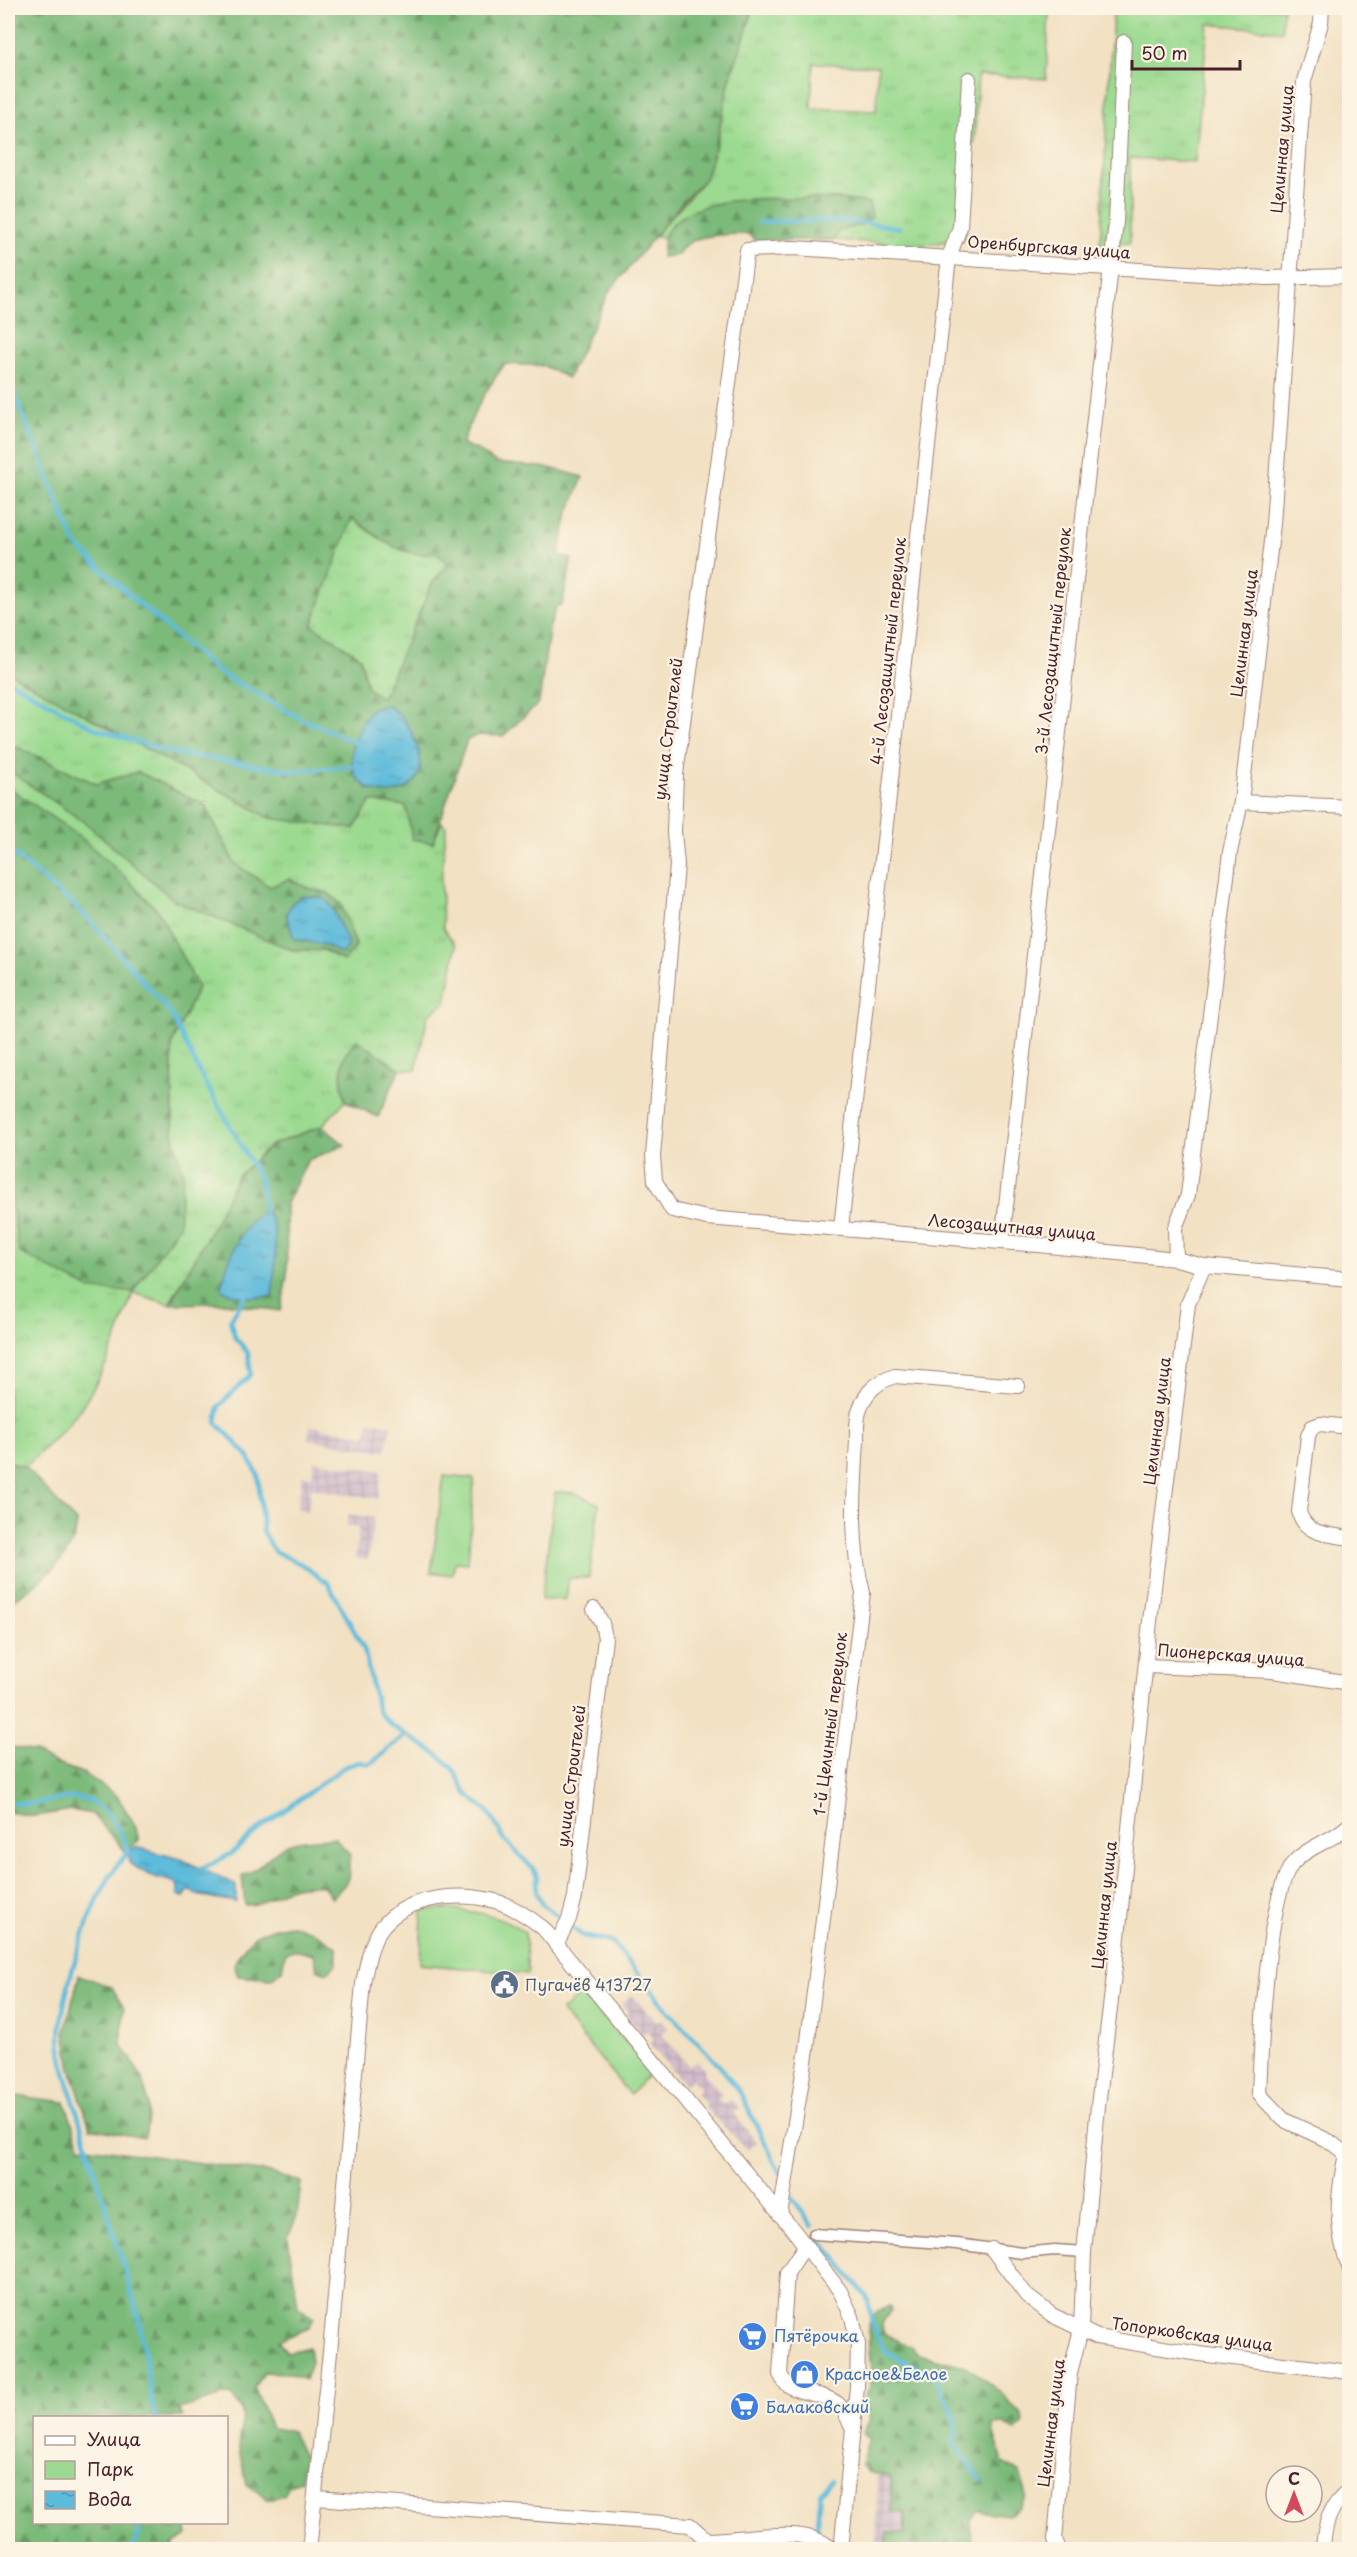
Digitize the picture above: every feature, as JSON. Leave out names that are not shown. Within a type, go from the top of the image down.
[{"type":"street","name":"Целинная улица","points":[[1176,1259],[1175,1228],[1188,1195],[1230,852],[1241,802],[1273,524],[1292,279],[1292,226],[1304,81],[1321,23],[1322,8]]},
{"type":"street","name":"3-й Лесозащитный переулок","points":[[1002,1242],[1116,222],[1124,42]]},
{"type":"street","name":"4-й Лесозащитный переулок","points":[[841,1228],[949,257],[960,227],[969,79]]},
{"type":"street","name":"Оренбургская улица","points":[[747,250],[794,248],[1292,279],[1350,276]]},
{"type":"street","name":"улица Строителей","points":[[672,1210],[655,1181],[653,1156],[677,865],[674,832],[676,774],[747,250]]},
{"type":"street","points":[[1241,802],[1350,807]]},
{"type":"street","name":"Лесозащитная улица","points":[[672,1210],[707,1218],[1002,1242],[1176,1259],[1204,1266],[1350,1279]]},
{"type":"street","name":"Целинная улица","points":[[1059,2550],[1055,2540],[1070,2373],[1081,2329],[1084,2252],[1146,1666],[1188,1304],[1204,1266]]},
{"type":"street","name":"1-й Целинный переулок","points":[[780,2215],[807,2049],[863,1593],[857,1570],[854,1476],[859,1411],[869,1391],[881,1381],[895,1376],[1018,1386]]},
{"type":"street","points":[[1350,1426],[1320,1424],[1312,1427],[1308,1436],[1299,1510],[1301,1521],[1313,1531],[1350,1538]]},
{"type":"street","name":"улица Строителей","points":[[556,1946],[569,1919],[575,1897],[605,1638],[602,1623],[594,1609]]},
{"type":"street","name":"Пионерская улица","points":[[1146,1666],[1273,1671],[1350,1683]]},
{"type":"street","points":[[1350,1824],[1294,1860],[1281,1886],[1262,2007],[1260,2094],[1284,2120],[1329,2141],[1348,2153],[1337,2198],[1342,2249],[1350,2270]]},
{"type":"street","points":[[309,2550],[316,2498],[363,1983],[369,1952],[383,1926],[405,1909],[429,1899],[450,1898],[495,1901],[526,1915],[543,1928],[806,2246],[840,2291],[852,2317],[858,2344],[853,2428],[841,2550]]},
{"type":"street","points":[[814,2234],[1022,2253],[1055,2250],[1084,2252]]},
{"type":"street","points":[[806,2246],[787,2272],[780,2374],[784,2384],[835,2402],[853,2428]]},
{"type":"street","name":"Топорковская улица","points":[[992,2249],[1027,2296],[1052,2314],[1097,2337],[1124,2343],[1350,2372]]},
{"type":"street","points":[[1323,2550],[1324,2522],[1341,2496],[1350,2490]]},
{"type":"street","points":[[316,2498],[690,2525],[707,2540],[729,2541],[763,2535],[804,2537],[826,2542],[833,2550]]},
{"type":"shaded area","points":[[369,1421],[391,1425],[386,1452],[308,1439],[310,1426],[366,1435]]},
{"type":"shaded area","points":[[314,1461],[382,1471],[378,1499],[311,1488],[308,1511],[297,1509],[302,1475],[312,1476]]},
{"type":"shaded area","points":[[348,1514],[374,1518],[368,1560],[355,1558],[359,1528],[346,1526]]},
{"type":"shaded area","points":[[632,1995],[656,2022],[660,2019],[668,2028],[661,2034],[689,2066],[697,2060],[705,2070],[703,2073],[722,2094],[717,2098],[724,2105],[731,2099],[739,2108],[733,2113],[757,2142],[748,2150],[704,2107],[706,2104],[696,2093],[701,2089],[692,2079],[685,2084],[649,2044],[654,2039],[646,2031],[642,2034],[625,2014],[628,2011],[622,2004]]},
{"type":"shaded area","points":[[877,2476],[891,2476],[891,2512],[905,2512],[905,2534],[887,2547],[876,2546]]},
{"type":"green space","points":[[8,8],[754,8],[729,82],[717,141],[705,179],[684,200],[609,292],[568,378],[544,366],[505,364],[470,423],[462,445],[477,450],[496,463],[551,468],[583,477],[568,514],[559,555],[572,559],[562,605],[556,607],[549,630],[539,703],[503,736],[479,735],[467,740],[433,843],[412,839],[406,806],[371,801],[354,829],[270,818],[8,672]],"holes":[[[352,518],[401,550],[412,553],[437,553],[448,564],[433,582],[382,698],[367,688],[360,657],[312,625]]]},
{"type":"green space","points":[[754,8],[882,8],[882,10],[946,15],[947,8],[1049,8],[1046,79],[978,75],[974,144],[971,144],[966,238],[925,245],[833,240],[840,230],[861,225],[869,203],[837,199],[766,199],[673,223],[663,239],[655,235],[705,179],[717,141],[729,82]],"holes":[[[813,63],[878,66],[876,111],[811,108]]]},
{"type":"green space","points":[[1052,8],[1283,8],[1282,31],[1208,24],[1195,162],[1130,158],[1130,243],[1100,244],[1113,12]]},
{"type":"green space","points":[[837,199],[869,203],[872,217],[861,225],[840,230],[833,240],[755,240],[748,234],[708,236],[690,242],[678,255],[662,257],[664,238],[675,222],[692,211],[741,200]]},
{"type":"green space","points":[[351,518],[371,533],[401,550],[424,554],[437,553],[448,564],[433,582],[382,698],[367,688],[360,657],[312,625]]},
{"type":"green space","points":[[8,672],[270,818],[371,801],[407,806],[432,843],[442,822],[446,827],[441,882],[443,928],[456,946],[446,1002],[428,1015],[416,1070],[400,1069],[357,1040],[343,1061],[341,1076],[345,1101],[322,1126],[271,1145],[237,1177],[216,1221],[169,1304],[133,1293],[111,1351],[91,1393],[69,1423],[25,1467],[8,1462],[8,1181],[20,1252],[183,1174],[173,1133],[172,1044],[198,987],[158,911],[123,875],[79,836],[8,787],[8,770],[87,824],[174,900],[292,950],[324,950],[344,961],[356,945],[341,904],[327,892],[310,889],[289,879],[270,887],[235,864],[205,805],[138,772],[96,784],[8,743]]},
{"type":"green space","points":[[8,743],[96,784],[138,772],[205,805],[235,864],[270,887],[289,879],[310,889],[326,892],[341,904],[356,946],[344,961],[324,950],[292,950],[174,900],[87,824],[8,770]]},
{"type":"green space","points":[[8,787],[79,836],[123,875],[158,911],[198,987],[172,1044],[173,1133],[183,1174],[179,1226],[133,1292],[91,1290],[19,1252],[8,1181]]},
{"type":"green space","points":[[357,1040],[400,1069],[378,1117],[345,1101],[341,1076],[343,1061]]},
{"type":"green space","points":[[322,1126],[345,1145],[308,1160],[286,1203],[287,1276],[281,1311],[224,1303],[170,1304],[216,1221],[237,1177],[271,1145]]},
{"type":"green space","points":[[8,1462],[25,1467],[77,1523],[69,1549],[61,1560],[41,1580],[8,1604]]},
{"type":"green space","points":[[444,1476],[474,1479],[468,1563],[455,1562],[452,1575],[431,1572]]},
{"type":"green space","points":[[555,1492],[575,1493],[599,1504],[589,1578],[569,1578],[566,1599],[541,1600]]},
{"type":"green space","points":[[8,1746],[35,1752],[54,1763],[85,1774],[117,1796],[135,1825],[139,1840],[126,1852],[92,1814],[71,1810],[36,1816],[8,1812]]},
{"type":"green space","points":[[335,1838],[350,1855],[348,1881],[332,1898],[324,1886],[302,1886],[276,1894],[260,1903],[245,1905],[242,1876],[255,1870],[288,1844],[305,1840]]},
{"type":"green space","points":[[446,1909],[497,1917],[525,1933],[528,1974],[420,1964],[422,1910]]},
{"type":"green space","points":[[293,1925],[312,1931],[337,1947],[337,1964],[326,1973],[317,1969],[314,1954],[292,1950],[285,1954],[282,1970],[271,1979],[238,1976],[234,1964],[251,1939],[272,1928]]},
{"type":"green space","points":[[79,1975],[112,1987],[124,2008],[121,2045],[141,2077],[148,2100],[144,2138],[90,2128],[71,2069],[65,2031]]},
{"type":"green space","points":[[581,1994],[630,2046],[649,2074],[630,2095],[561,2011]]},
{"type":"green space","points":[[8,2095],[65,2102],[80,2146],[266,2172],[301,2182],[297,2216],[288,2237],[298,2307],[314,2317],[309,2328],[278,2341],[287,2353],[309,2347],[311,2362],[305,2380],[288,2373],[264,2372],[254,2387],[271,2428],[292,2431],[304,2458],[301,2479],[289,2485],[284,2495],[268,2500],[247,2484],[239,2447],[243,2415],[238,2403],[231,2395],[178,2409],[182,2416],[33,2416],[33,2524],[185,2524],[187,2536],[172,2545],[173,2549],[8,2549]]},
{"type":"green space","points":[[890,2306],[891,2310],[882,2323],[883,2333],[911,2347],[918,2354],[968,2367],[1001,2393],[1022,2415],[1023,2425],[1016,2430],[1004,2424],[993,2425],[993,2430],[1002,2462],[1020,2473],[1027,2496],[1019,2508],[1009,2515],[977,2511],[970,2521],[973,2549],[866,2549],[865,2545],[872,2543],[876,2546],[887,2547],[887,2533],[905,2533],[905,2512],[891,2512],[891,2477],[868,2472],[861,2464],[869,2440],[863,2433],[870,2419],[864,2405],[871,2380],[868,2337],[873,2318],[880,2310]]},
{"type":"water","points":[[387,705],[407,724],[413,736],[418,749],[420,771],[411,785],[395,792],[377,792],[361,783],[352,766],[355,741],[372,708]]},
{"type":"water","points":[[303,896],[324,898],[332,907],[349,945],[342,954],[325,945],[294,939],[286,914],[293,902]]},
{"type":"water","points":[[265,1209],[270,1217],[275,1239],[272,1296],[246,1297],[221,1289],[236,1244],[248,1225]]},
{"type":"water","points":[[135,1847],[181,1859],[236,1885],[236,1902],[201,1896],[189,1890],[184,1897],[178,1895],[178,1886],[174,1882],[151,1876],[129,1863],[129,1852]]},
{"type":"waterway","points":[[759,222],[847,221],[899,228]]},
{"type":"waterway","points":[[8,378],[75,544],[217,671],[298,717],[354,742]]},
{"type":"waterway","points":[[8,680],[94,728],[172,753],[295,771],[352,766]]},
{"type":"waterway","points":[[8,849],[84,914],[170,1012],[201,1075],[260,1179],[265,1209]]},
{"type":"waterway","points":[[245,1296],[230,1321],[235,1337],[248,1353],[251,1374],[219,1406],[216,1422],[248,1456],[258,1475],[263,1532],[274,1551],[301,1564],[328,1583],[364,1649],[378,1712],[392,1726],[436,1753],[452,1767],[467,1795],[487,1810],[505,1840],[534,1870],[537,1877],[536,1892],[543,1905],[562,1919]]},
{"type":"waterway","points":[[203,1868],[231,1854],[259,1829],[344,1767],[360,1762],[370,1764],[406,1735]]},
{"type":"waterway","points":[[8,1802],[32,1803],[68,1798],[90,1801],[108,1814],[129,1852],[116,1867],[104,1887],[82,1939],[66,1993],[60,2041],[64,2069],[138,2314],[155,2416]]},
{"type":"waterway","points":[[572,1928],[583,1936],[612,1942],[669,2012],[724,2071],[741,2094],[780,2173]]},
{"type":"waterway","points":[[792,2197],[812,2226]]},
{"type":"waterway","points":[[821,2240],[867,2297],[876,2336],[886,2351],[928,2373],[938,2382],[956,2420],[954,2443],[980,2479]]},
{"type":"waterway","points":[[816,2531],[820,2493],[831,2481]]},
{"type":"waterway","points":[[133,2550],[140,2524]]},
{"type":"place","name":"Пугачёв 413727","points":[[504,1985]]},
{"type":"place","name":"Пятёрочка","points":[[753,2336]]},
{"type":"place","name":"Красное&Белое","points":[[804,2374]]},
{"type":"place","name":"Балаковский","points":[[745,2407]]}]
